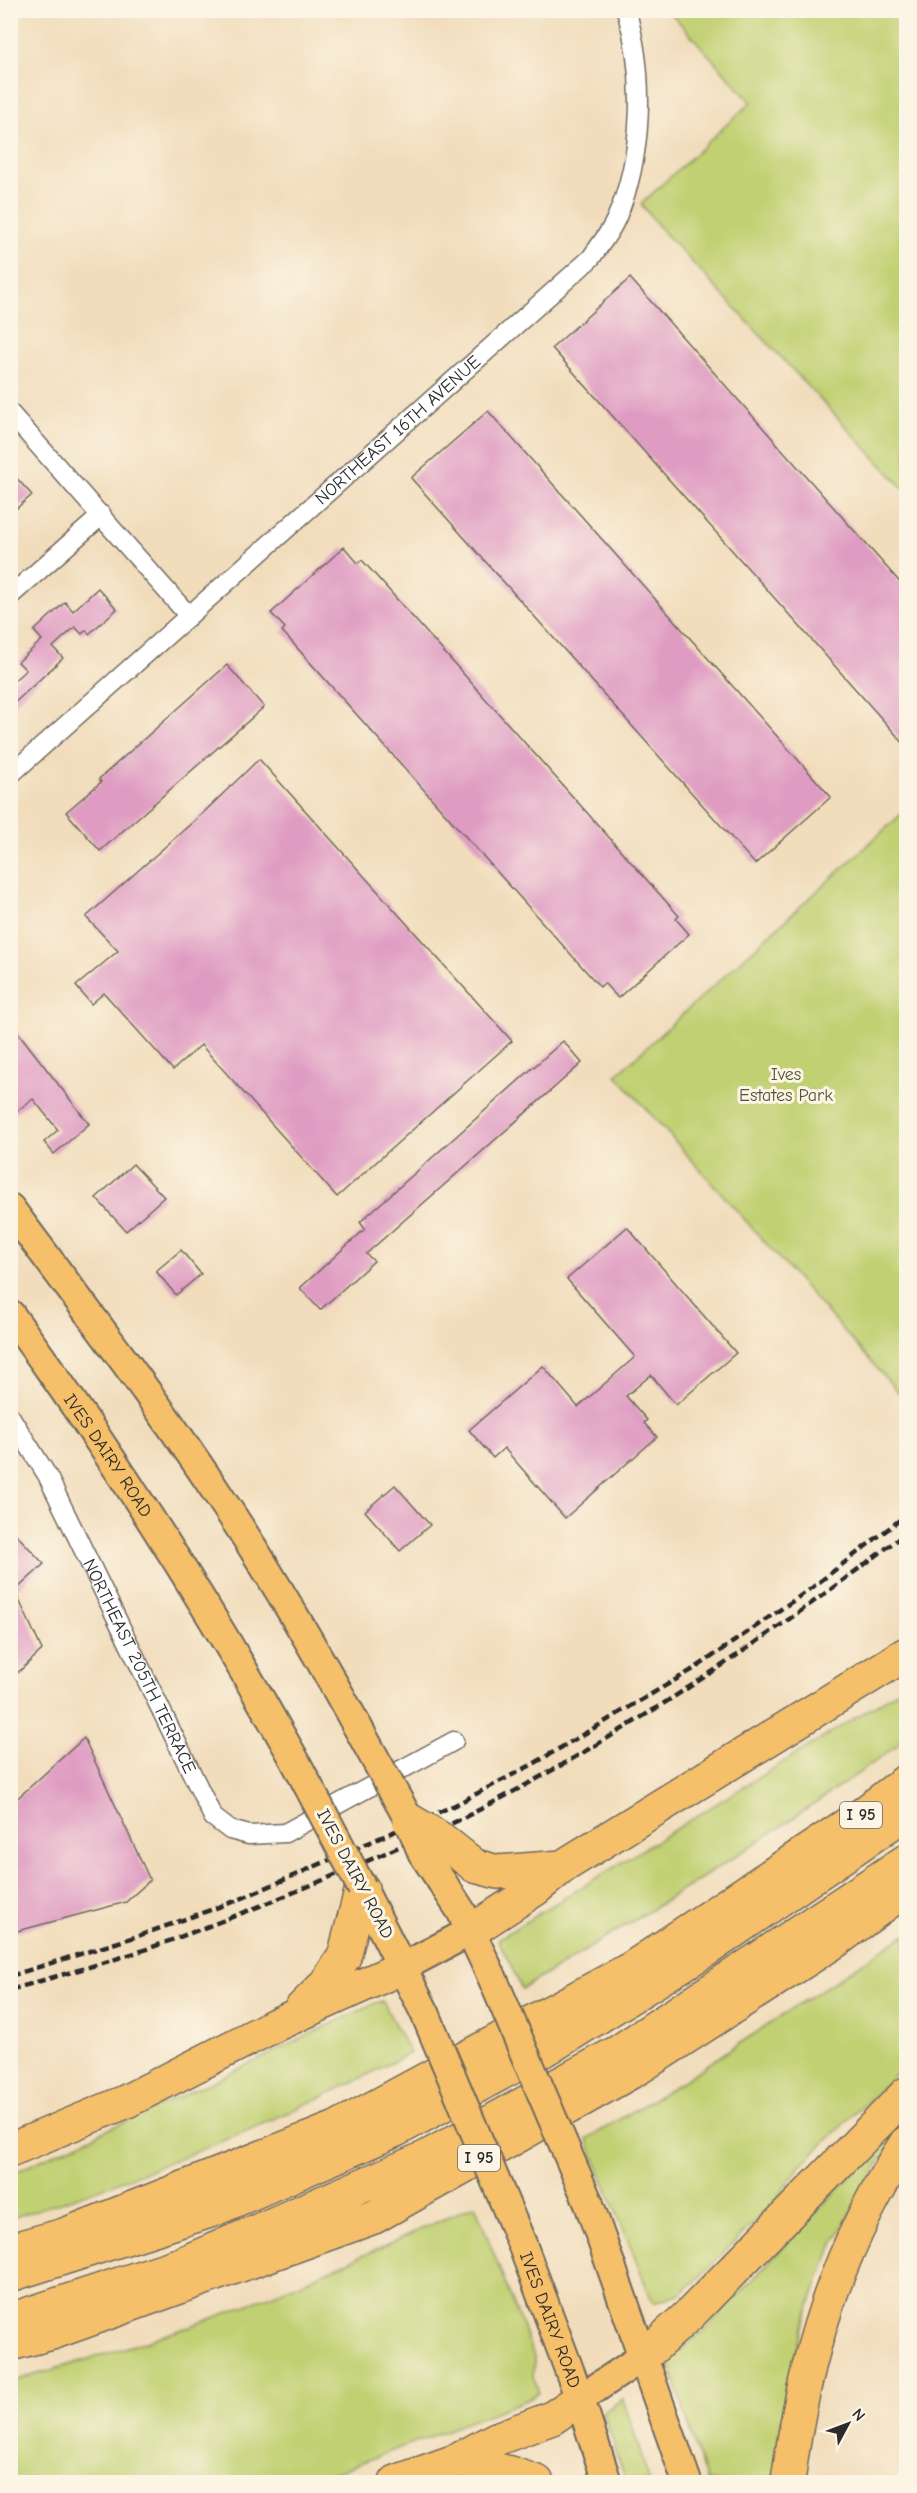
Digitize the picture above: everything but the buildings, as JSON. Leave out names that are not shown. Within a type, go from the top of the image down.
[{"type":"highway","points":[[471,1931],[534,1890],[562,1867],[906,1654]]},
{"type":"highway","name":"I 95","points":[[10,2250],[64,2235],[336,2128],[632,1968],[863,1814],[906,1781]]},
{"type":"highway","points":[[10,2275],[213,2210],[396,2130],[582,2027],[706,1950],[906,1813]]},
{"type":"highway","points":[[410,1820],[441,1839],[475,1866],[498,1872],[562,1867]]},
{"type":"highway","points":[[10,2320],[181,2264],[425,2158],[618,2052],[906,1861]]},
{"type":"highway","name":"I 95","points":[[10,2344],[52,2333],[374,2217],[638,2068],[837,1940],[906,1889]]},
{"type":"highway","points":[[292,2018],[324,1986],[344,1956],[347,1941],[369,1900]]},
{"type":"highway","points":[[10,2150],[125,2102],[292,2018],[403,1967]]},
{"type":"highway","points":[[644,2356],[690,2314],[906,2094]]},
{"type":"highway","points":[[788,2482],[795,2429],[824,2312],[839,2269],[869,2204],[906,2143]]},
{"type":"highway","points":[[396,2482],[458,2460],[496,2439],[552,2418],[580,2399]]},
{"type":"highway","points":[[458,2460],[537,2482]]},
{"type":"main road","points":[[10,1208],[162,1412],[266,1568],[410,1820],[422,1852],[471,1931],[589,2204],[687,2482]]},
{"type":"main road","name":"IVES DAIRY ROAD","points":[[10,1314],[69,1395],[206,1609],[292,1755],[369,1900],[425,2013],[522,2244],[580,2399],[607,2482]]},
{"type":"main road","points":[[403,1967],[471,1931]]},
{"type":"main road","points":[[580,2399],[644,2356]]},
{"type":"street","name":"NORTHEAST 16TH AVENUE","points":[[10,775],[591,258],[615,222],[630,185],[637,146],[639,93],[631,26],[626,10]]},
{"type":"street","points":[[10,413],[189,616]]},
{"type":"street","points":[[10,596],[102,515]]},
{"type":"street","name":"NORTHEAST 205TH TERRACE","points":[[10,1416],[47,1475],[213,1817],[230,1830],[249,1835],[285,1833],[454,1741]]},
{"type":"green space","points":[[669,11],[906,11],[906,491],[661,229],[641,204],[751,102]]},
{"type":"green space","name":"Ives Estates Park","points":[[906,810],[906,1401],[616,1075]]},
{"type":"green space","points":[[906,1686],[906,1739],[765,1837],[522,1989],[498,1939]]},
{"type":"green space","points":[[906,1934],[906,2064],[801,2165],[776,2200],[701,2276],[679,2295],[653,2303],[587,2139],[678,2084]]},
{"type":"green space","points":[[383,2002],[410,2053],[313,2101],[164,2165],[11,2218],[11,2174],[220,2078],[375,2003]]},
{"type":"green space","points":[[892,2132],[895,2136],[853,2207],[818,2282],[802,2331],[790,2381],[773,2482],[707,2482],[668,2360],[706,2329]]},
{"type":"green space","points":[[475,2205],[534,2357],[533,2377],[539,2393],[529,2399],[310,2482],[11,2482],[11,2382],[107,2354],[237,2309],[340,2266]]},
{"type":"green space","points":[[623,2399],[650,2482],[626,2482],[603,2412]]},
{"type":"railway","points":[[10,1976],[141,1935],[238,1900],[455,1805],[535,1763],[697,1667],[813,1587],[906,1515]]},
{"type":"railway","points":[[10,1990],[147,1949],[209,1926],[332,1876],[471,1814],[585,1752],[695,1683],[802,1610],[906,1533]]}]
